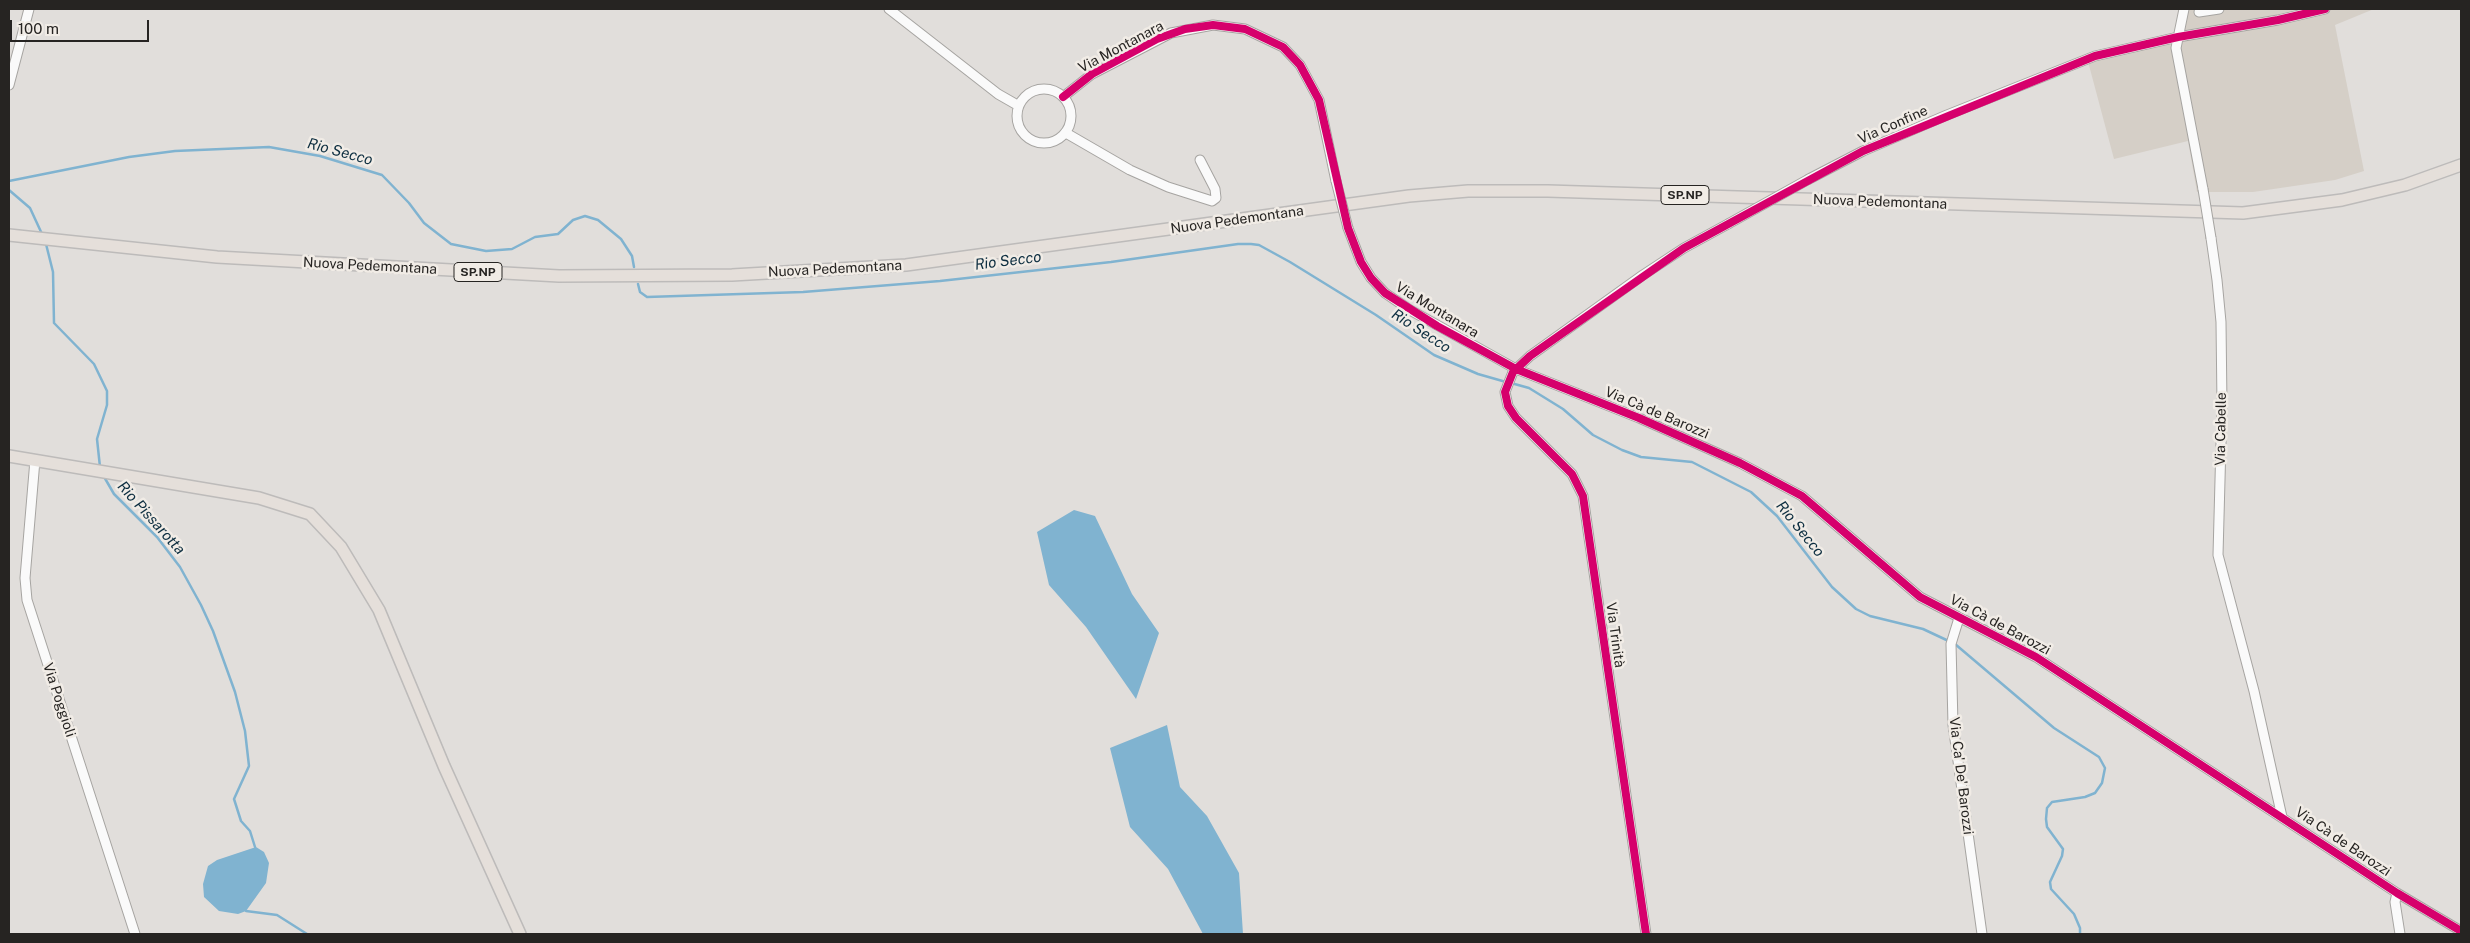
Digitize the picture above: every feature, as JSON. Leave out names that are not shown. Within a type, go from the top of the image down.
[{"type":"main road","name":"Nuova Pedemontana","points":[[9,235],[217,257],[549,276],[732,275],[906,265],[1410,196],[1468,191],[1548,191],[2243,213],[2342,200],[2405,184],[2461,165]]},
{"type":"main road","points":[[9,456],[259,498],[310,514],[341,547],[379,610],[444,766],[520,934]]},
{"type":"street","points":[[9,85],[28,9]]},
{"type":"street","points":[[890,9],[998,94],[1019,106]]},
{"type":"street","name":"Via Cabelle","points":[[2184,9],[2178,37],[2177,53],[2203,189],[2217,280],[2221,331],[2222,405],[2218,555],[2254,691],[2282,817]]},
{"type":"street","points":[[2199,12],[2219,9]]},
{"type":"street","name":"Via Confine","points":[[1515,371],[1530,356],[1684,248],[1863,151],[2095,56],[2292,13],[2325,9]]},
{"type":"street","name":"Via Montanara","points":[[1063,97],[1092,74],[1171,33],[1213,25],[1245,29],[1282,48],[1300,66],[1319,100],[1348,228],[1361,262],[1371,278],[1385,293],[1437,326],[1515,371]]},
{"type":"street","points":[[1039,90],[1048,90],[1063,97],[1069,105],[1071,114],[1066,133],[1052,142],[1035,142],[1021,131],[1017,115],[1019,106],[1024,99],[1039,90]]},
{"type":"street","points":[[1066,133],[1130,170],[1168,187],[1212,201],[1216,198],[1215,189],[1200,160]]},
{"type":"street","name":"Via Trinità","points":[[1515,371],[1507,388],[1508,406],[1516,418],[1572,474],[1583,496],[1646,934]]},
{"type":"street","name":"Via Cà de Barozzi","points":[[1515,371],[1664,429],[1740,463],[1802,496],[1920,597],[2036,657],[2397,893],[2461,931]]},
{"type":"street","name":"Via Poggioli","points":[[35,460],[25,578],[27,600],[135,934]]},
{"type":"street","name":"Via Ca' De' Barozzi","points":[[1959,618],[1952,640],[1953,725],[1982,934]]},
{"type":"street","points":[[2397,893],[2395,902],[2400,934]]},
{"type":"shaded area","points":[[2185,9],[2374,9],[2335,25],[2364,171],[2335,180],[2253,192],[2197,192],[2188,141],[2114,159],[2086,54],[2180,37]]},
{"type":"water","points":[[1074,510],[1095,516],[1132,594],[1159,633],[1136,699],[1086,627],[1049,585],[1037,532]]},
{"type":"water","points":[[1167,725],[1180,787],[1207,816],[1239,873],[1243,934],[1203,934],[1168,869],[1130,827],[1110,748]]},
{"type":"water","points":[[256,847],[264,852],[269,863],[266,883],[246,911],[238,914],[219,911],[204,897],[203,884],[208,866],[217,860]]},
{"type":"waterway","name":"Rio Secco","points":[[9,181],[129,157],[175,151],[269,147],[320,156],[382,175],[409,203],[424,223],[451,244],[486,251],[512,249],[535,237],[558,234],[573,220],[585,216],[598,220],[621,239],[632,256],[634,267]]},
{"type":"waterway","name":"Rio Pissarotta","points":[[9,190],[30,208],[42,234]]},
{"type":"waterway","name":"Rio Pissarotta","points":[[46,244],[53,272],[54,323],[94,364],[107,391],[107,405],[97,439],[100,467]]},
{"type":"waterway","name":"Rio Secco","points":[[638,284],[640,292],[647,297],[803,292],[940,281],[1111,262],[1238,244],[1251,244],[1259,245],[1290,262],[1376,315],[1434,355],[1478,374],[1506,382]]},
{"type":"waterway","name":"Rio Secco","points":[[1511,383],[1529,388],[1563,409],[1593,435],[1622,450],[1641,457],[1692,462],[1751,492],[1777,516],[1832,587],[1856,609],[1870,616],[1923,629],[1955,644],[2054,728],[2099,757],[2105,768],[2102,783],[2095,793],[2085,797],[2052,802],[2047,808],[2047,827],[2063,849],[2062,856],[2050,882],[2051,889],[2074,914],[2080,928],[2080,934]]},
{"type":"waterway","name":"Rio Pissarotta","points":[[103,475],[114,494],[157,537],[180,567],[213,631],[235,692],[245,731],[249,766],[234,799],[241,821],[250,831],[255,847]]},
{"type":"waterway","name":"Rio Pissarotta","points":[[246,911],[277,915],[307,934]]},
{"type":"cycle path","points":[[1646,934],[1583,496],[1572,474],[1516,418],[1508,406],[1505,392],[1513,372],[1530,356],[1684,248],[1863,151],[2095,56],[2178,37],[2278,20],[2325,9]]},
{"type":"cycle path","points":[[1063,97],[1092,74],[1157,39],[1185,29],[1213,25],[1245,29],[1283,47],[1300,65],[1319,100],[1348,228],[1361,262],[1371,278],[1385,293],[1437,326],[1516,369],[1639,418],[1740,463],[1802,496],[1920,597],[2036,657],[2397,893],[2461,931]]}]
